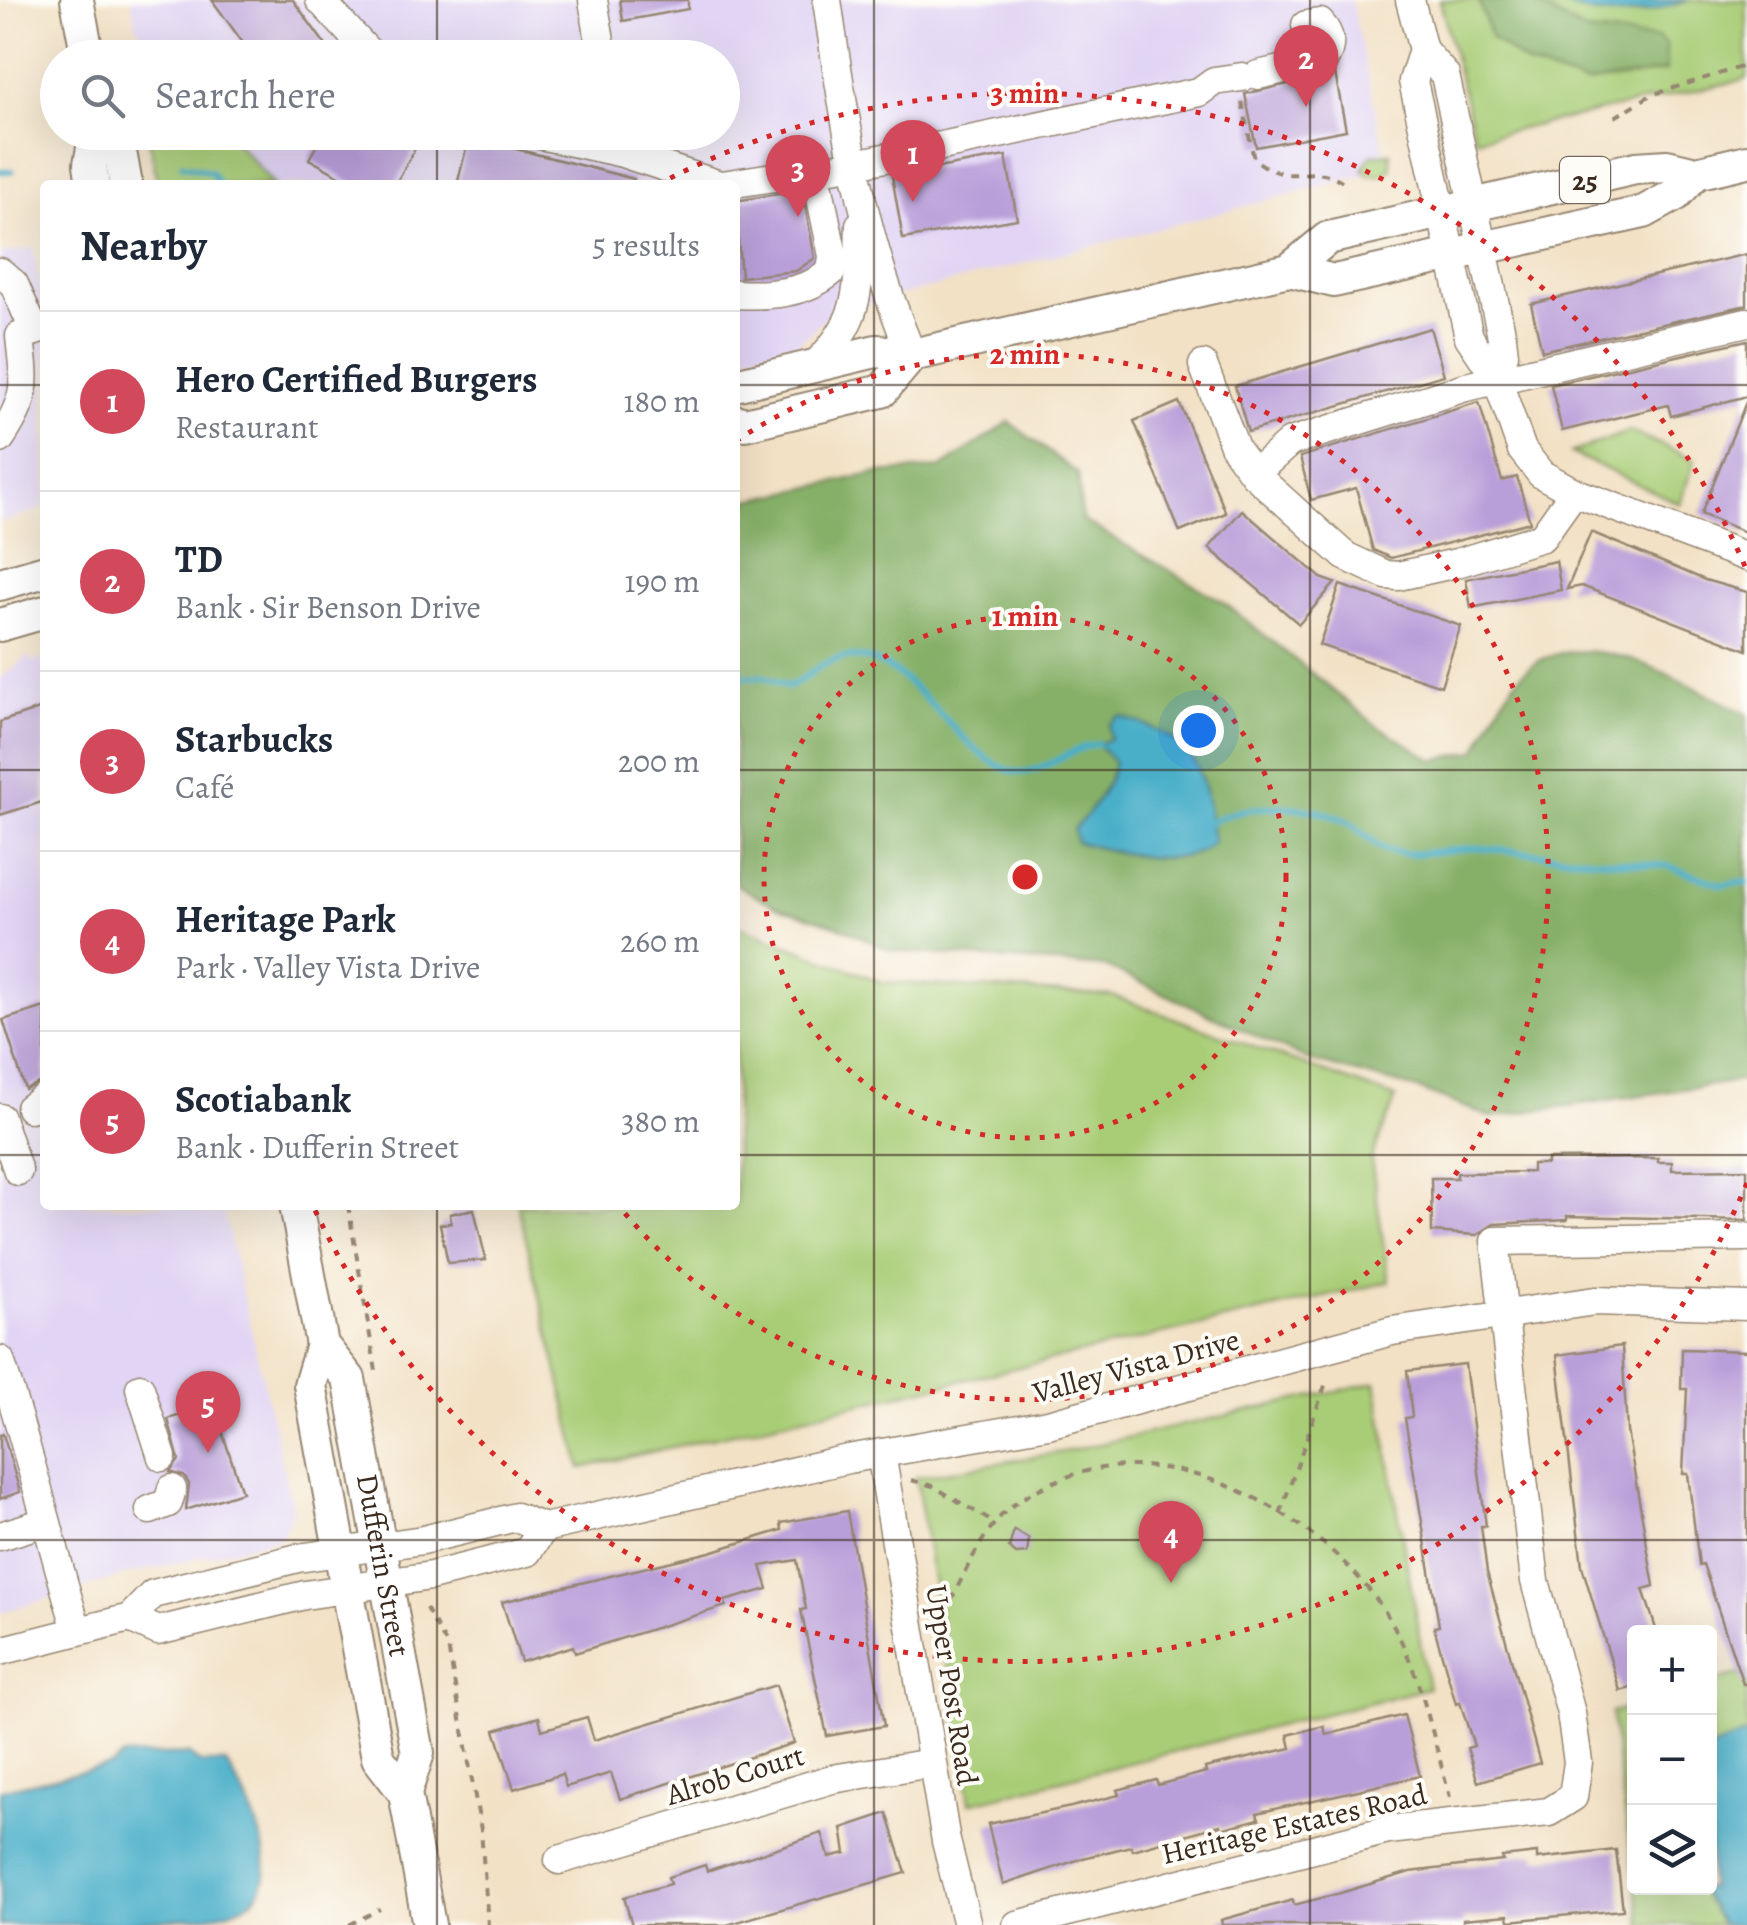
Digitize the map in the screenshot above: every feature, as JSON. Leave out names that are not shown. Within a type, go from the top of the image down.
[{"type":"main road","points":[[77,0],[85,40]]},
{"type":"main road","points":[[92,180],[93,150]]},
{"type":"main road","points":[[118,150],[125,180]]},
{"type":"main road","name":"25","points":[[740,384],[876,351],[912,355],[1289,270],[1328,238],[1636,168],[1667,166],[1696,172],[1747,161]]},
{"type":"main road","points":[[1289,270],[1334,281],[1644,212],[1676,196],[1696,172]]},
{"type":"main road","points":[[740,422],[882,391],[912,355]]},
{"type":"main road","points":[[0,584],[40,572]]},
{"type":"main road","points":[[0,625],[40,613]]},
{"type":"main road","name":"Dufferin Street","points":[[297,1210],[322,1345],[349,1380],[418,1753],[405,1793]]},
{"type":"main road","name":"Dufferin Street","points":[[322,1345],[310,1385],[378,1758],[405,1793],[429,1925]]},
{"type":"street","points":[[320,0],[357,40]]},
{"type":"street","points":[[593,0],[600,40]]},
{"type":"street","points":[[827,0],[851,164],[889,302],[912,355]]},
{"type":"street","points":[[1410,0],[1422,50],[1445,75],[1459,209],[1468,250],[1468,337],[1498,379],[1522,450],[1541,474],[1574,492],[1747,556]]},
{"type":"street","points":[[740,182],[851,164],[1199,92],[1214,82],[1324,60],[1330,39],[1328,31],[1320,23],[1306,25]]},
{"type":"street","points":[[637,150],[709,180]]},
{"type":"street","points":[[740,294],[792,292],[818,283],[831,272],[833,256],[815,169]]},
{"type":"street","points":[[815,365],[842,339],[855,310],[861,198]]},
{"type":"street","points":[[0,272],[14,284],[25,341],[27,377],[24,398],[0,439]]},
{"type":"street","points":[[1254,474],[1290,442],[1498,379],[1747,322]]},
{"type":"street","points":[[1203,365],[1236,450],[1254,474],[1352,561],[1398,576],[1542,536],[1574,492]]},
{"type":"street","points":[[0,1118],[9,1174],[40,1164]]},
{"type":"street","points":[[1504,1314],[1495,1242],[1747,1237]]},
{"type":"street","name":"Valley Vista Drive","points":[[544,1528],[527,1552],[386,1583],[158,1631],[130,1618],[152,1594],[516,1517],[544,1528],[881,1454],[1048,1424],[1362,1338],[1595,1301],[1747,1306]]},
{"type":"street","name":"Heritage Estates Road","points":[[1017,1925],[1388,1830],[1549,1812],[1573,1797],[1578,1783],[1575,1735],[1537,1592],[1504,1314]]},
{"type":"street","points":[[0,1360],[23,1426],[44,1522],[77,1630]]},
{"type":"street","points":[[140,1388],[162,1458]]},
{"type":"street","name":"Upper Post Road","points":[[881,1454],[932,1763],[967,1925]]},
{"type":"street","points":[[150,1510],[168,1503],[172,1489]]},
{"type":"street","points":[[0,1536],[44,1522]]},
{"type":"street","points":[[0,1651],[130,1618]]},
{"type":"street","name":"Alrob Court","points":[[559,1860],[832,1779],[932,1763]]},
{"type":"path","points":[[1614,117],[1651,94],[1747,65]]},
{"type":"path","points":[[1246,77],[1254,159],[1276,176],[1329,173],[1345,184]]},
{"type":"path","points":[[349,1210],[377,1378]]},
{"type":"path","points":[[1280,1514],[1327,1380]]},
{"type":"path","points":[[936,1629],[994,1523],[1043,1486],[1087,1469],[1140,1463],[1175,1466],[1216,1480],[1280,1514],[1352,1572],[1395,1628],[1409,1660],[1452,1806]]},
{"type":"path","points":[[912,1480],[933,1486],[994,1523]]},
{"type":"path","points":[[426,1608],[448,1647],[480,1830],[488,1925]]},
{"type":"path","points":[[349,1925],[380,1908]]},
{"type":"shaded area","points":[[131,0],[1351,0],[1388,169],[829,314],[797,344],[740,356],[740,180],[270,180],[243,150],[740,150],[740,40],[147,40],[137,28]]},
{"type":"shaded area","points":[[33,248],[40,286],[40,509],[0,523],[0,254]]},
{"type":"shaded area","points":[[29,656],[32,662],[40,660],[40,1210],[223,1210],[293,1510],[281,1538],[127,1575],[0,1613],[0,679]]},
{"type":"green space","points":[[1440,0],[1747,0],[1747,79],[1475,139]]},
{"type":"green space","points":[[1479,0],[1537,0],[1539,6],[1586,32],[1659,38],[1666,45],[1666,71],[1586,84],[1529,66],[1491,38]]},
{"type":"green space","points":[[151,150],[243,150],[270,180],[157,180]]},
{"type":"green space","points":[[1390,153],[1391,169],[1384,175],[1368,175],[1363,169],[1371,155]]},
{"type":"green space","points":[[1009,422],[1078,474],[1082,520],[1222,601],[1377,726],[1434,760],[1476,751],[1503,699],[1521,675],[1543,659],[1568,652],[1595,652],[1648,666],[1747,714],[1747,1080],[1490,1117],[1421,1090],[1308,1060],[1107,967],[892,951],[836,925],[775,906],[740,887],[740,502],[879,473],[941,468]]},
{"type":"green space","points":[[1630,431],[1695,460],[1680,504],[1571,453]]},
{"type":"green space","points":[[740,927],[882,982],[1113,996],[1396,1098],[1371,1159],[1389,1282],[581,1468],[519,1210],[740,1210]]},
{"type":"green space","points":[[1376,1382],[1428,1688],[970,1803],[916,1477],[1068,1451]]},
{"type":"green space","points":[[1747,1672],[1747,1925],[1642,1925],[1637,1895],[1717,1895],[1717,1681]]},
{"type":"green space","points":[[1627,1708],[1627,1826],[1611,1713]]},
{"type":"water","points":[[1554,0],[1690,0],[1638,13],[1604,15]]},
{"type":"water","points":[[1119,716],[1166,735],[1193,760],[1206,794],[1213,842],[1201,851],[1185,856],[1148,857],[1076,842],[1074,829],[1112,772],[1114,763],[1098,744],[1110,739],[1109,725]]},
{"type":"water","points":[[1747,1734],[1747,1925],[1722,1925],[1703,1895],[1717,1895],[1717,1745]]},
{"type":"water","points":[[188,1754],[200,1763],[226,1763],[252,1813],[260,1833],[265,1873],[261,1889],[249,1902],[222,1913],[175,1919],[0,1925],[0,1790],[112,1765],[123,1756]]},
{"type":"building","points":[[212,0],[293,0],[322,40],[241,40]]},
{"type":"building","points":[[620,0],[688,0],[688,9],[623,21]]},
{"type":"building","points":[[1335,73],[1346,130],[1256,147],[1245,94]]},
{"type":"building","points":[[314,150],[414,150],[398,180],[347,180],[309,159]]},
{"type":"building","points":[[466,150],[520,150],[634,179],[634,180],[458,180]]},
{"type":"building","points":[[1006,156],[1017,219],[903,239],[892,176]]},
{"type":"building","points":[[802,190],[815,258],[796,271],[741,277],[740,200]]},
{"type":"building","points":[[1747,254],[1747,305],[1542,351],[1531,304]]},
{"type":"building","points":[[1430,328],[1444,375],[1248,432],[1235,386]]},
{"type":"building","points":[[1747,340],[1747,396],[1671,416],[1668,405],[1562,431],[1551,385]]},
{"type":"building","points":[[1179,402],[1226,513],[1180,532],[1134,421]]},
{"type":"building","points":[[1479,402],[1502,481],[1517,477],[1530,522],[1391,558],[1373,550],[1356,488],[1311,500],[1300,457]]},
{"type":"building","points":[[1747,402],[1747,533],[1701,514]]},
{"type":"building","points":[[1242,510],[1321,578],[1335,583],[1299,624],[1209,548]]},
{"type":"building","points":[[1591,532],[1705,580],[1747,592],[1747,650],[1582,586],[1567,589]]},
{"type":"building","points":[[1556,561],[1561,590],[1471,608],[1466,579]]},
{"type":"building","points":[[1340,585],[1461,626],[1441,686],[1319,645]]},
{"type":"building","points":[[40,709],[40,803],[0,815],[0,722]]},
{"type":"building","points":[[40,1009],[40,1082],[25,1089],[3,1020]]},
{"type":"building","points":[[1658,1158],[1658,1162],[1672,1162],[1672,1170],[1747,1169],[1747,1220],[1567,1216],[1567,1220],[1494,1224],[1477,1235],[1432,1232],[1431,1178],[1457,1178],[1457,1173],[1532,1172],[1532,1164],[1547,1164],[1547,1159]]},
{"type":"building","points":[[474,1210],[486,1260],[448,1263],[440,1224],[451,1223],[450,1214]]},
{"type":"building","points":[[1622,1346],[1627,1431],[1654,1586],[1643,1589],[1655,1625],[1627,1625],[1627,1689],[1620,1691],[1582,1566],[1557,1355]]},
{"type":"building","points":[[1682,1349],[1747,1351],[1747,1684],[1743,1684],[1703,1564],[1699,1565],[1688,1474],[1683,1474],[1687,1389],[1681,1389]]},
{"type":"building","points":[[1465,1364],[1486,1526],[1481,1526],[1487,1572],[1540,1763],[1478,1782],[1467,1748],[1474,1746],[1460,1702],[1456,1704],[1434,1627],[1439,1626],[1405,1418],[1412,1417],[1407,1371]]},
{"type":"building","points":[[213,1404],[242,1492],[186,1510],[189,1484],[184,1476],[170,1472],[179,1460],[168,1419]]},
{"type":"building","points":[[3,1434],[20,1492],[0,1499],[0,1435]]},
{"type":"building","points":[[847,1511],[884,1726],[827,1736],[801,1610],[806,1609],[797,1560],[761,1566],[768,1589],[725,1601],[726,1606],[575,1653],[573,1646],[521,1662],[502,1602],[710,1552],[782,1530],[781,1523]]},
{"type":"building","points":[[1014,1530],[1029,1539],[1027,1553],[1016,1554],[1009,1548]]},
{"type":"building","points":[[776,1685],[794,1743],[620,1799],[611,1773],[566,1787],[562,1774],[514,1789],[495,1730],[539,1717],[542,1730],[587,1717],[594,1740]]},
{"type":"building","points":[[1404,1715],[1420,1776],[1257,1813],[1259,1819],[1221,1829],[1220,1825],[1133,1850],[1131,1846],[1083,1858],[1003,1885],[988,1824],[1119,1795],[1117,1790],[1156,1780],[1158,1785],[1206,1772],[1205,1768],[1291,1748],[1288,1735],[1324,1726],[1326,1735]]},
{"type":"building","points":[[887,1813],[906,1873],[727,1925],[632,1925],[624,1897],[670,1884],[668,1877],[705,1865],[707,1871],[822,1833],[829,1857],[846,1853],[842,1828]]},
{"type":"building","points":[[1616,1850],[1623,1910],[1509,1921],[1508,1915],[1463,1919],[1463,1925],[1222,1925],[1221,1920],[1293,1900],[1294,1905],[1410,1872],[1537,1853],[1537,1859]]},
{"type":"waterway","points":[[182,165],[211,172],[216,180]]},
{"type":"waterway","points":[[0,171],[12,171]]},
{"type":"waterway","points":[[740,676],[765,677],[788,687],[827,663],[853,657],[878,663],[924,697],[989,760],[1011,771],[1032,771],[1098,744]]},
{"type":"waterway","points":[[1210,822],[1260,808],[1297,808],[1348,822],[1381,848],[1397,853],[1480,848],[1668,866],[1722,885],[1747,882]]},
{"type":"place","name":"TD","points":[[1306,107]]},
{"type":"place","name":"Hero Certified Burgers","points":[[913,202]]},
{"type":"place","name":"Starbucks","points":[[798,217]]},
{"type":"place","name":"Scotiabank","points":[[208,1453]]},
{"type":"place","name":"Heritage Park","points":[[1171,1583]]}]
